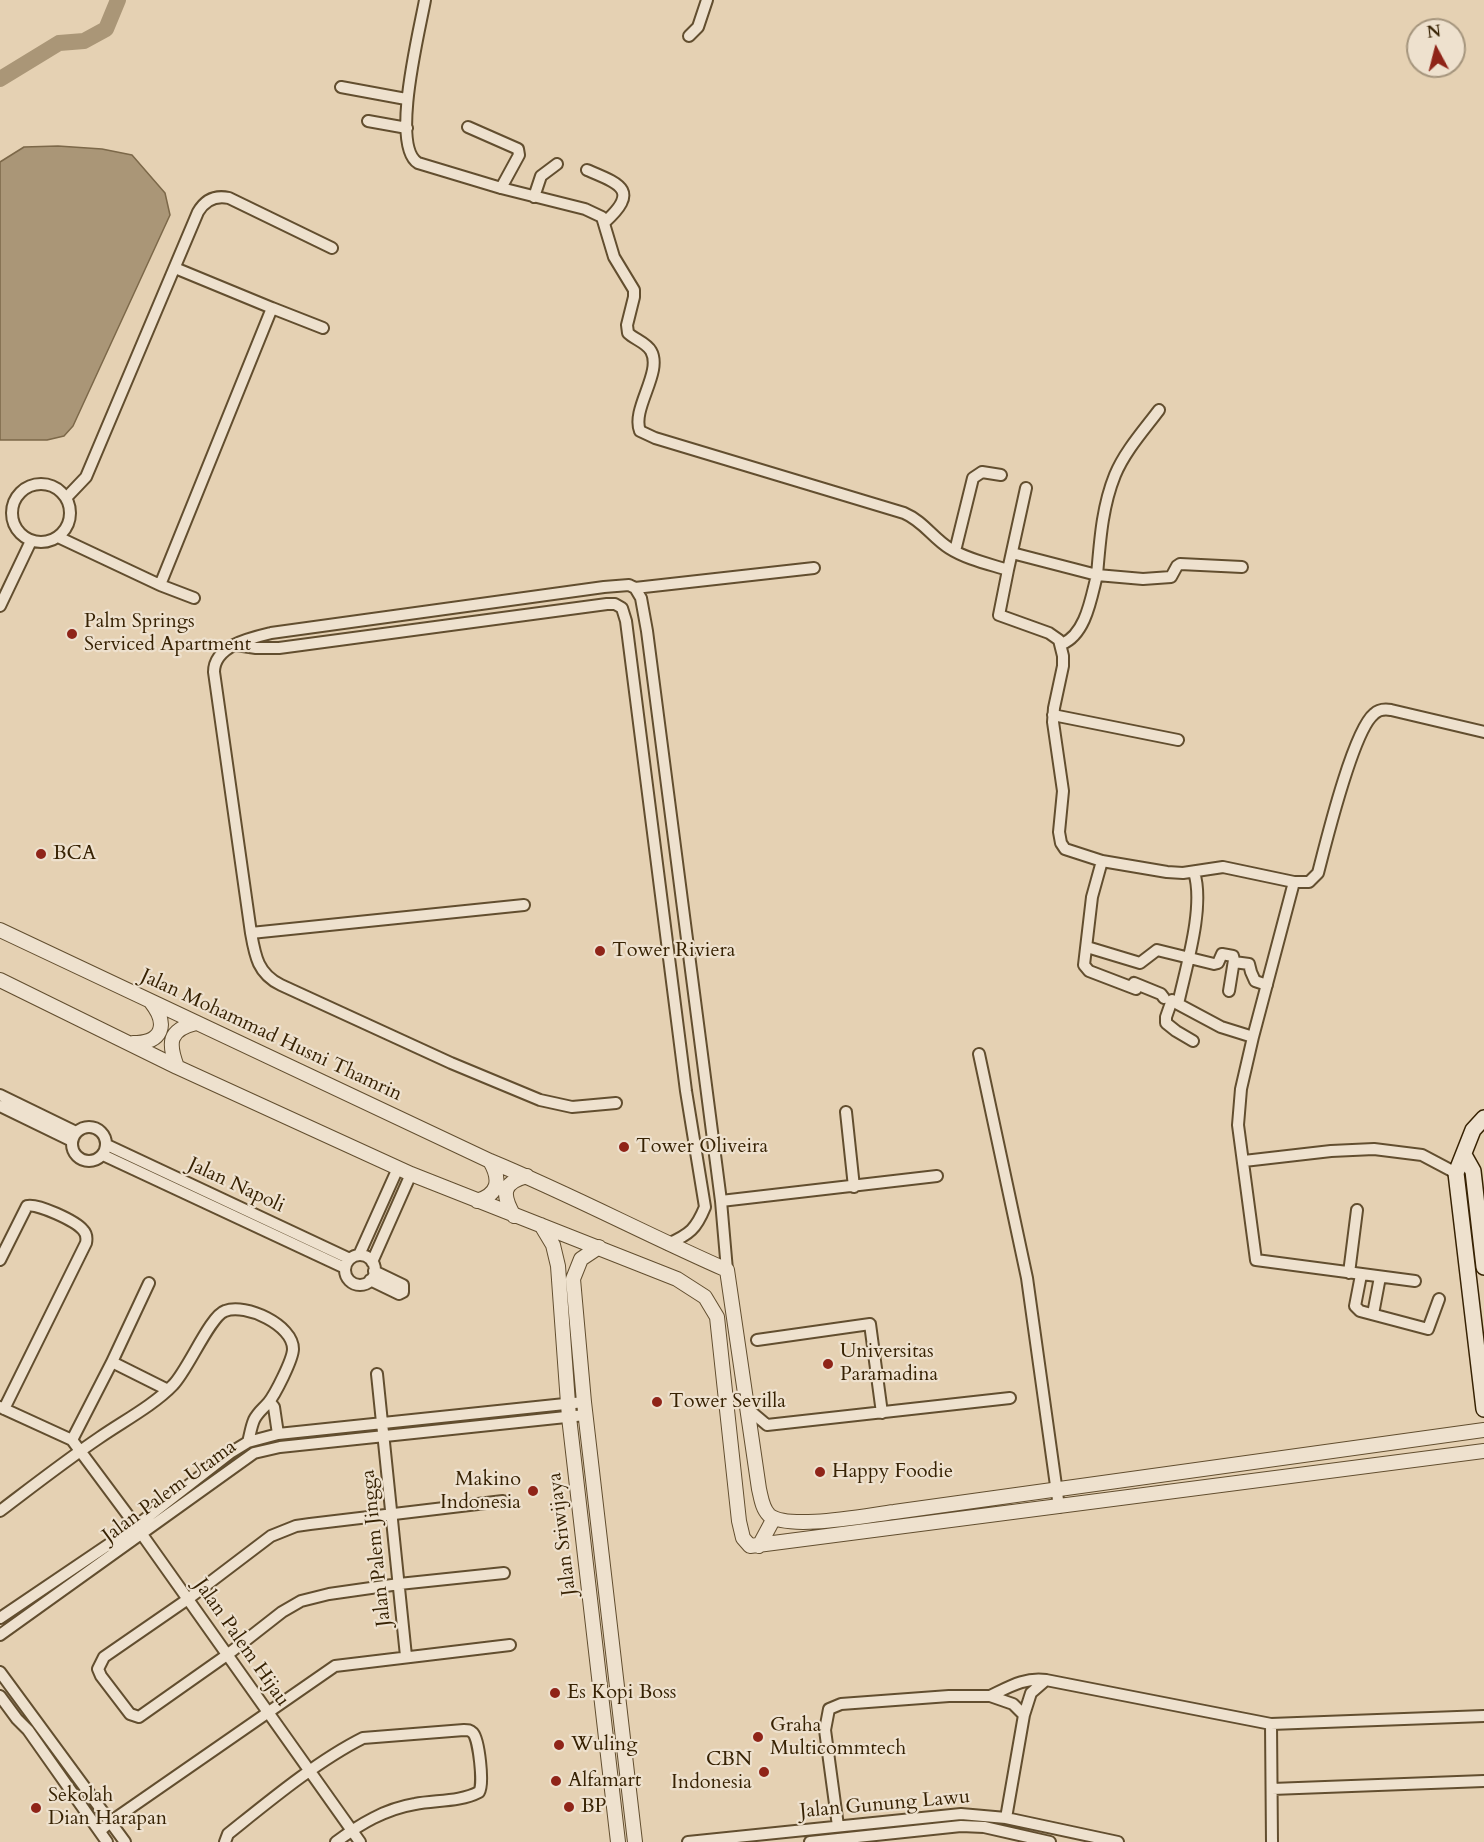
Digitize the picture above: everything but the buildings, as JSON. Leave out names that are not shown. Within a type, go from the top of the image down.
[{"type":"main road","points":[[1484,1118],[1473,1130],[1456,1173],[1484,1409]]},
{"type":"main road","points":[[1466,1149],[1484,1140]]},
{"type":"main road","points":[[1466,1149],[1473,1171],[1484,1267]]},
{"type":"street","points":[[425,0],[406,99],[408,148],[413,160],[501,188],[585,209],[600,215],[605,222],[614,257],[634,290],[627,322],[628,333],[649,347],[652,355],[651,375],[639,421],[640,431],[655,438],[904,513],[921,523],[942,543],[955,551],[1008,570]]},
{"type":"street","points":[[689,36],[698,27],[707,0]]},
{"type":"street","points":[[341,87],[406,99]]},
{"type":"street","points":[[368,121],[406,128]]},
{"type":"street","points":[[468,127],[519,149],[519,155],[501,188]]},
{"type":"street","points":[[534,197],[541,176],[557,164]]},
{"type":"street","points":[[587,170],[612,180],[623,191],[620,206],[605,222]]},
{"type":"street","points":[[66,498],[86,477],[201,206],[211,199],[222,197],[237,201],[332,248]]},
{"type":"street","points":[[175,268],[323,328]]},
{"type":"street","points":[[160,585],[272,308]]},
{"type":"street","points":[[1062,644],[1071,640],[1086,614],[1097,575],[1102,524],[1115,476],[1132,446],[1159,410]]},
{"type":"street","points":[[955,551],[973,477],[982,472],[1001,475]]},
{"type":"street","points":[[50,485],[66,498],[70,514],[64,531],[58,537],[45,543],[31,541],[15,528],[11,519],[11,509],[14,499],[21,491],[30,486],[50,485]]},
{"type":"street","points":[[1026,488],[999,615],[1049,633],[1062,644],[1063,666],[1053,715],[1063,791],[1059,832],[1061,843],[1068,850],[1102,861],[1167,872],[1194,872],[1223,867],[1294,882],[1309,882],[1318,873],[1353,750],[1374,713],[1380,710],[1391,710],[1484,732]]},
{"type":"street","points":[[58,537],[160,585],[194,598]]},
{"type":"street","points":[[0,606],[31,541]]},
{"type":"street","points":[[1012,553],[1097,575],[1153,579],[1171,577],[1180,564],[1242,567]]},
{"type":"street","points":[[616,1103],[572,1107],[540,1100],[451,1063],[267,977],[259,966],[251,933],[214,672],[215,662],[219,655],[236,645],[272,633],[604,587],[625,585],[635,588],[814,568]]},
{"type":"street","points":[[635,588],[641,598],[647,631],[721,1201],[727,1270],[759,1489],[766,1511],[774,1518],[787,1522],[804,1522],[1484,1430]]},
{"type":"street","points":[[236,645],[279,648],[607,604],[619,605],[622,608],[626,621],[686,1091],[705,1207],[699,1223],[688,1235],[668,1244]]},
{"type":"street","points":[[1053,715],[1178,740]]},
{"type":"street","points":[[1102,861],[1092,897],[1084,963],[1089,971],[1133,988],[1134,983],[1161,994],[1221,1027],[1253,1037]]},
{"type":"street","points":[[1193,1041],[1166,1023],[1166,1017],[1169,1000],[1188,957],[1197,912],[1198,884],[1194,872]]},
{"type":"street","points":[[1294,882],[1253,1037],[1238,1109],[1238,1125],[1256,1260],[1415,1281]]},
{"type":"street","points":[[661,898],[681,896]]},
{"type":"street","points":[[251,933],[524,905]]},
{"type":"street","name":"Jalan Mohammad Husni Thamrin","points":[[0,930],[727,1270]]},
{"type":"street","points":[[1087,947],[1137,963],[1142,962],[1157,950],[1215,964],[1225,953],[1233,956],[1234,962],[1229,991]]},
{"type":"street","points":[[1234,962],[1249,964],[1255,981],[1268,985]]},
{"type":"street","points":[[0,980],[177,1067],[405,1171],[514,1216],[599,1247],[677,1280],[705,1297],[717,1317],[741,1530],[749,1545],[759,1546],[1484,1451]]},
{"type":"street","points":[[131,1044],[146,1043],[155,1038],[160,1030],[162,1020],[159,1011],[150,1000]]},
{"type":"street","points":[[177,1067],[171,1047],[172,1039],[184,1026],[196,1023]]},
{"type":"street","points":[[979,1054],[1027,1278],[1059,1507]]},
{"type":"street","name":"Jalan Napoli","points":[[0,1095],[74,1136]]},
{"type":"street","name":"Jalan Napoli","points":[[0,1106],[74,1136]]},
{"type":"street","points":[[846,1112],[854,1187]]},
{"type":"street","name":"Jalan Napoli","points":[[74,1136],[85,1127],[95,1127],[103,1133],[105,1150]]},
{"type":"street","name":"Jalan Napoli","points":[[74,1136],[75,1154],[83,1160],[92,1161],[105,1150]]},
{"type":"street","points":[[1244,1161],[1330,1151],[1374,1149],[1422,1155],[1456,1173]]},
{"type":"street","name":"Jalan Napoli","points":[[105,1150],[351,1261],[366,1256],[372,1271],[362,1284],[352,1282],[346,1275],[351,1261]]},
{"type":"street","points":[[477,1201],[490,1196],[497,1184],[490,1161]]},
{"type":"street","points":[[351,1261],[405,1171]]},
{"type":"street","points":[[372,1271],[405,1171]]},
{"type":"street","points":[[514,1216],[506,1201],[506,1188],[511,1182],[527,1176]]},
{"type":"street","points":[[721,1201],[938,1176]]},
{"type":"street","points":[[0,1260],[30,1204],[66,1219],[80,1227],[85,1233],[86,1243],[2,1408],[72,1440],[149,1283]]},
{"type":"street","points":[[1349,1273],[1357,1210]]},
{"type":"street","name":"Jalan Sriwijaya","points":[[540,1226],[553,1245],[558,1266],[564,1411],[618,1842]]},
{"type":"street","name":"Jalan Sriwijaya","points":[[599,1247],[581,1259],[573,1279],[585,1408],[635,1842]]},
{"type":"street","points":[[1361,1275],[1355,1306],[1360,1311],[1428,1329],[1438,1299]]},
{"type":"street","points":[[1372,1314],[1380,1277]]},
{"type":"street","points":[[2,1507],[168,1390],[186,1369],[218,1315],[225,1311],[245,1310],[271,1320],[285,1329],[292,1341],[292,1353],[270,1402],[260,1409],[253,1422],[248,1442]]},
{"type":"street","points":[[757,1340],[870,1324],[882,1413]]},
{"type":"street","points":[[112,1362],[168,1390]]},
{"type":"street","points":[[376,1374],[383,1437]]},
{"type":"street","points":[[748,1409],[767,1425],[1010,1398]]},
{"type":"street","points":[[270,1402],[276,1415],[279,1434]]},
{"type":"street","points":[[564,1411],[585,1408]]},
{"type":"street","name":"Jalan Palem Utama","points":[[0,1635],[139,1530],[221,1459],[248,1442],[279,1434],[564,1411]]},
{"type":"street","name":"Jalan Palem Utama","points":[[0,1618],[139,1530],[254,1453],[564,1411]]},
{"type":"street","name":"Jalan Palem Jingga","points":[[383,1437],[406,1656]]},
{"type":"street","name":"Jalan Palem Hijau","points":[[72,1440],[139,1530],[360,1842]]},
{"type":"street","points":[[503,1502],[310,1524],[284,1530],[271,1536],[188,1599],[104,1657],[98,1669],[130,1714],[139,1717],[227,1655],[282,1612],[301,1601],[329,1594],[399,1584],[504,1573]]},
{"type":"street","points":[[759,1546],[774,1518]]},
{"type":"street","points":[[100,1831],[335,1666],[510,1645]]},
{"type":"street","points":[[0,1672],[125,1842]]},
{"type":"street","points":[[990,1696],[1021,1681],[1033,1678],[1271,1724],[1484,1716]]},
{"type":"street","points":[[1006,1818],[1024,1715],[1031,1693],[1046,1680]]},
{"type":"street","points":[[0,1696],[28,1730],[107,1842]]},
{"type":"street","points":[[838,1826],[825,1730],[829,1709],[852,1704],[949,1696],[990,1696],[1012,1704],[1024,1715]]},
{"type":"street","points":[[0,1709],[17,1719]]},
{"type":"street","points":[[1271,1724],[1272,1842]]},
{"type":"street","points":[[225,1842],[228,1834],[310,1772],[363,1738],[464,1730],[470,1730],[474,1734],[482,1787],[479,1792],[456,1799],[417,1803],[393,1809],[351,1830],[336,1842]]},
{"type":"street","points":[[1272,1789],[1484,1781]]},
{"type":"street","name":"Jalan Gunung Lawu","points":[[688,1842],[960,1814],[1006,1818],[1118,1842]]},
{"type":"street","name":"Jalan Gunung Lawu","points":[[810,1842],[961,1826],[984,1827],[1050,1842]]},
{"type":"shaded area","points":[[58,146],[102,149],[132,155],[165,193],[170,215],[73,426],[64,436],[47,440],[0,440],[0,162],[24,147]]},
{"type":"waterway","points":[[0,79],[59,43],[84,41],[106,29],[118,0]]},
{"type":"place","name":"Palm Springs Serviced Apartment","points":[[72,634]]},
{"type":"place","name":"BCA","points":[[41,854]]},
{"type":"place","name":"Tower Riviera","points":[[600,951]]},
{"type":"place","name":"Tower Oliveira","points":[[624,1147]]},
{"type":"place","name":"Universitas Paramadina","points":[[828,1364]]},
{"type":"place","name":"Tower Sevilla","points":[[657,1402]]},
{"type":"place","name":"Happy Foodie","points":[[820,1472]]},
{"type":"place","name":"Makino Indonesia","points":[[533,1491]]},
{"type":"place","name":"Es Kopi Boss","points":[[555,1693]]},
{"type":"place","name":"Graha Multicommtech","points":[[758,1737]]},
{"type":"place","name":"Wuling","points":[[559,1745]]},
{"type":"place","name":"CBN Indonesia","points":[[764,1772]]},
{"type":"place","name":"Alfamart","points":[[556,1781]]},
{"type":"place","name":"BP","points":[[569,1807]]},
{"type":"place","name":"Sekolah Dian Harapan","points":[[36,1808]]}]
